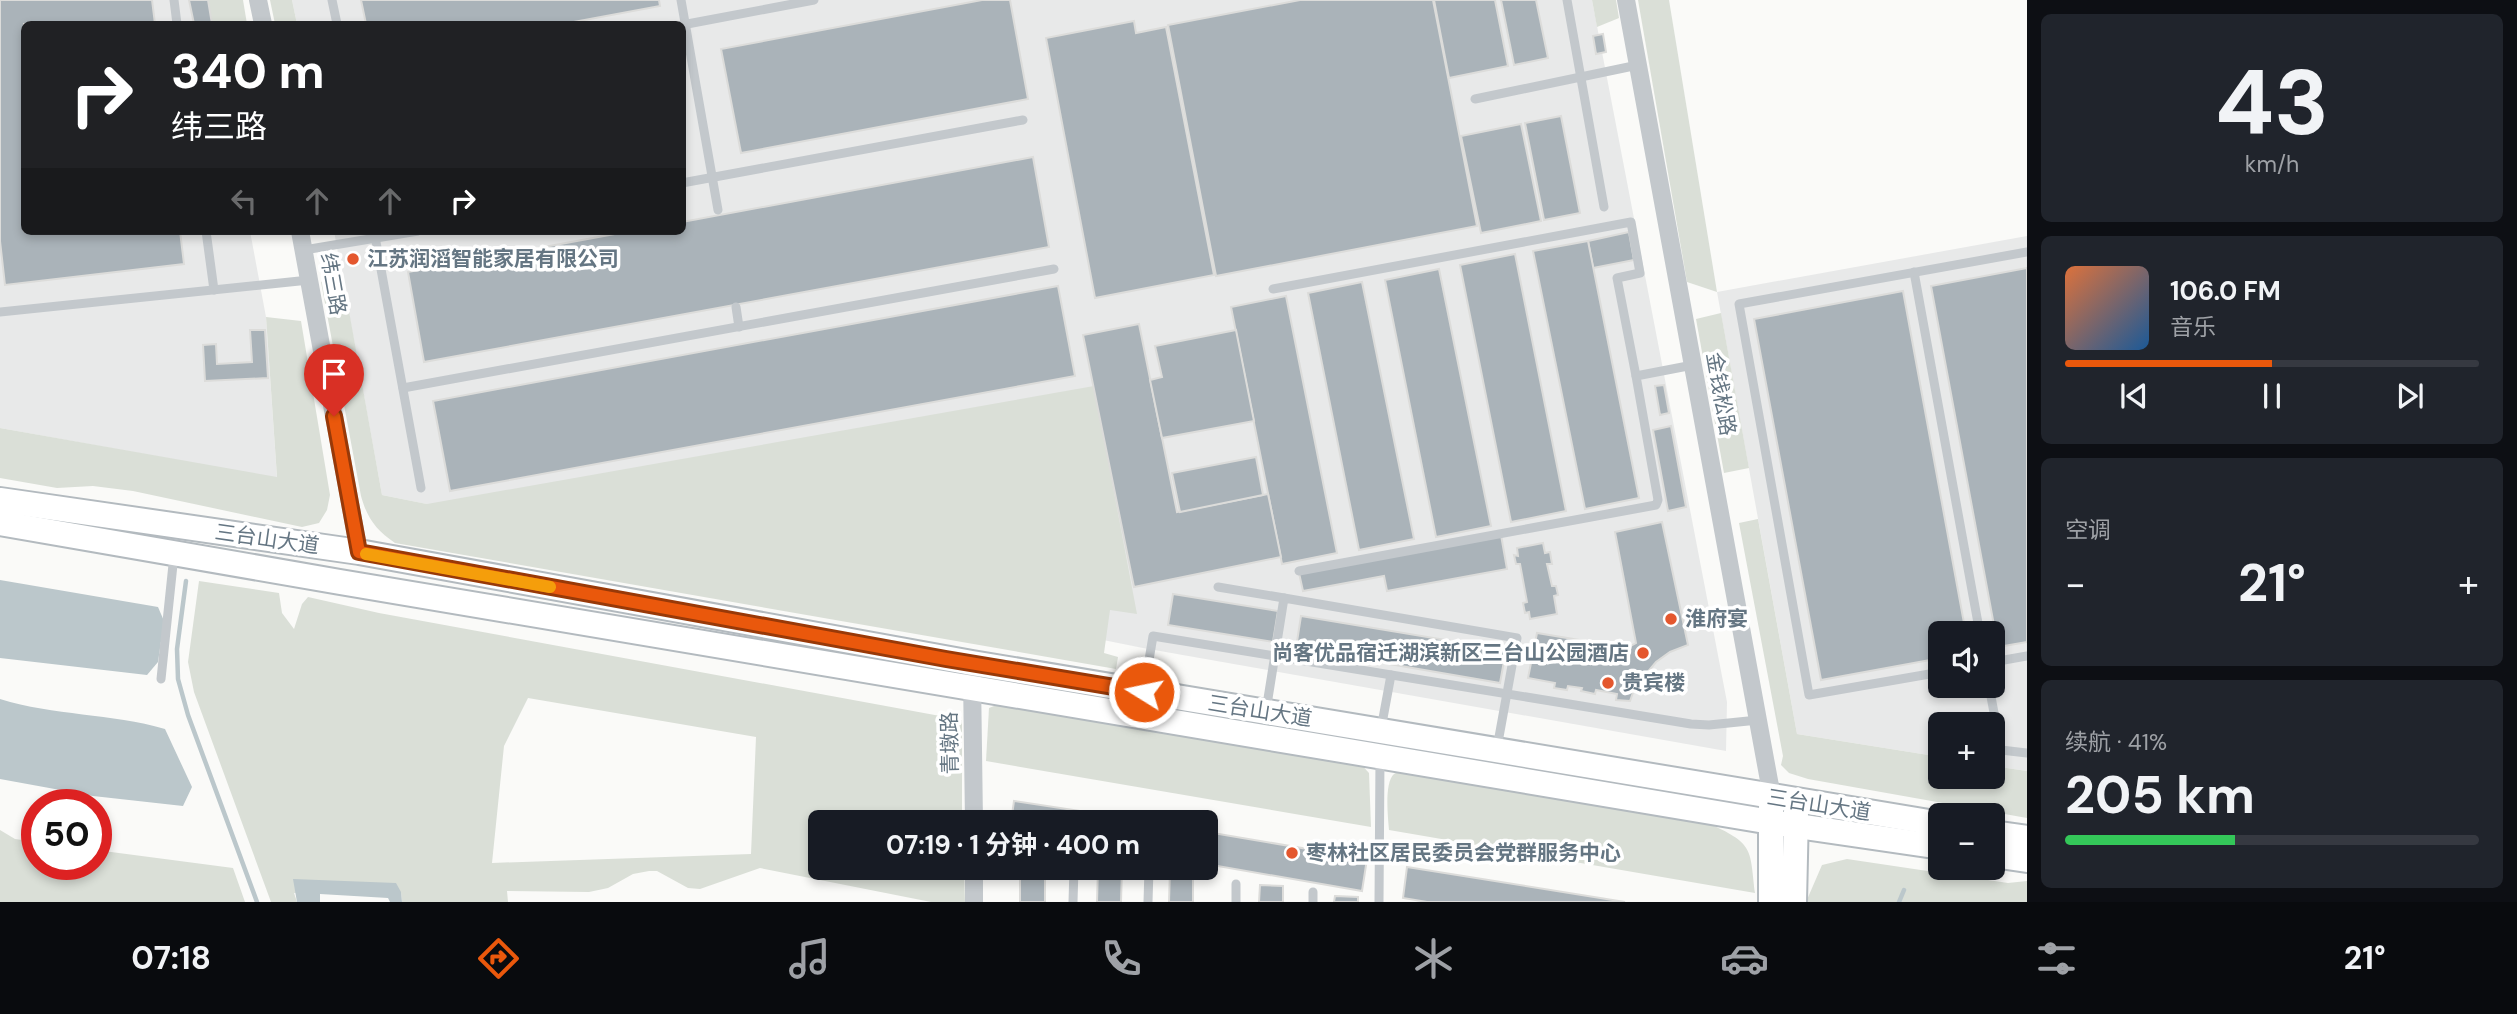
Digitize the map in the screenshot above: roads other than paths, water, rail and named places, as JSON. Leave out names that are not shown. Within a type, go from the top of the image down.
[{"type":"main road","name":"三台山大道","points":[[0,500],[359,552],[972,663],[1142,704],[1262,737],[1783,824],[1928,845]]},
{"type":"main road","name":"三台山大道","points":[[0,523],[972,688],[1142,704],[1266,712],[1928,822]]},
{"type":"main road","points":[[1772,797],[1783,824],[1794,902]]},
{"type":"main road","points":[[1770,902],[1783,824],[1796,801]]},
{"type":"main road","points":[[2005,835],[2027,838]]},
{"type":"main road","points":[[2005,857],[2027,860]]},
{"type":"street","points":[[258,0],[262,21]]},
{"type":"street","name":"金钱松路","points":[[1626,0],[1772,797]]},
{"type":"street","name":"纬三路","points":[[301,235],[359,552]]},
{"type":"street","name":"青墩路","points":[[972,663],[974,810]]},
{"type":"street","points":[[974,880],[974,902]]},
{"type":"lane","points":[[174,0],[177,21]]},
{"type":"lane","points":[[332,0],[336,21]]},
{"type":"lane","points":[[681,0],[684,21]]},
{"type":"lane","points":[[686,24],[814,0]]},
{"type":"lane","points":[[1567,0],[1604,207]]},
{"type":"lane","points":[[686,35],[718,211]]},
{"type":"lane","points":[[1475,99],[1638,65]]},
{"type":"lane","points":[[686,182],[1023,120]]},
{"type":"lane","points":[[1273,289],[1631,222],[1640,272],[1617,278],[1658,500],[1656,505],[1299,571]]},
{"type":"lane","points":[[207,235],[214,290]]},
{"type":"lane","points":[[304,250],[375,235],[421,488]]},
{"type":"lane","points":[[1928,674],[1809,695],[1739,304],[2027,252]]},
{"type":"lane","points":[[403,388],[1054,269]]},
{"type":"lane","points":[[1914,272],[1978,621]]},
{"type":"lane","points":[[0,312],[309,280]]},
{"type":"lane","points":[[736,307],[739,327]]},
{"type":"lane","points":[[1636,376],[1693,365]]},
{"type":"lane","points":[[161,679],[174,554]]},
{"type":"lane","points":[[1218,587],[1517,638],[1492,775]]},
{"type":"lane","points":[[1262,737],[1284,598]]},
{"type":"lane","points":[[1142,704],[1153,636],[1691,724],[1758,720]]},
{"type":"lane","points":[[2005,660],[2027,656]]},
{"type":"lane","points":[[1379,902],[1380,731],[1391,675]]},
{"type":"lane","points":[[1991,698],[2001,750],[2027,753]]},
{"type":"lane","points":[[1073,902],[1074,880]]},
{"type":"lane","points":[[1148,902],[1149,880]]},
{"type":"lane","points":[[1236,884],[1236,902]]},
{"type":"waterway","points":[[186,581],[177,649],[178,679],[188,715],[257,902]]},
{"type":"waterway","points":[[1899,902],[1904,890]]},
{"type":"place","name":"江苏润滔智能家居有限公司","points":[[353,259]]},
{"type":"place","name":"淮府宴","points":[[1671,619]]},
{"type":"place","name":"尚客优品宿迁湖滨新区三台山公园酒店","points":[[1643,653]]},
{"type":"place","name":"贵宾楼","points":[[1608,683]]},
{"type":"place","name":"枣林社区居民委员会党群服务中心","points":[[1292,853]]}]
